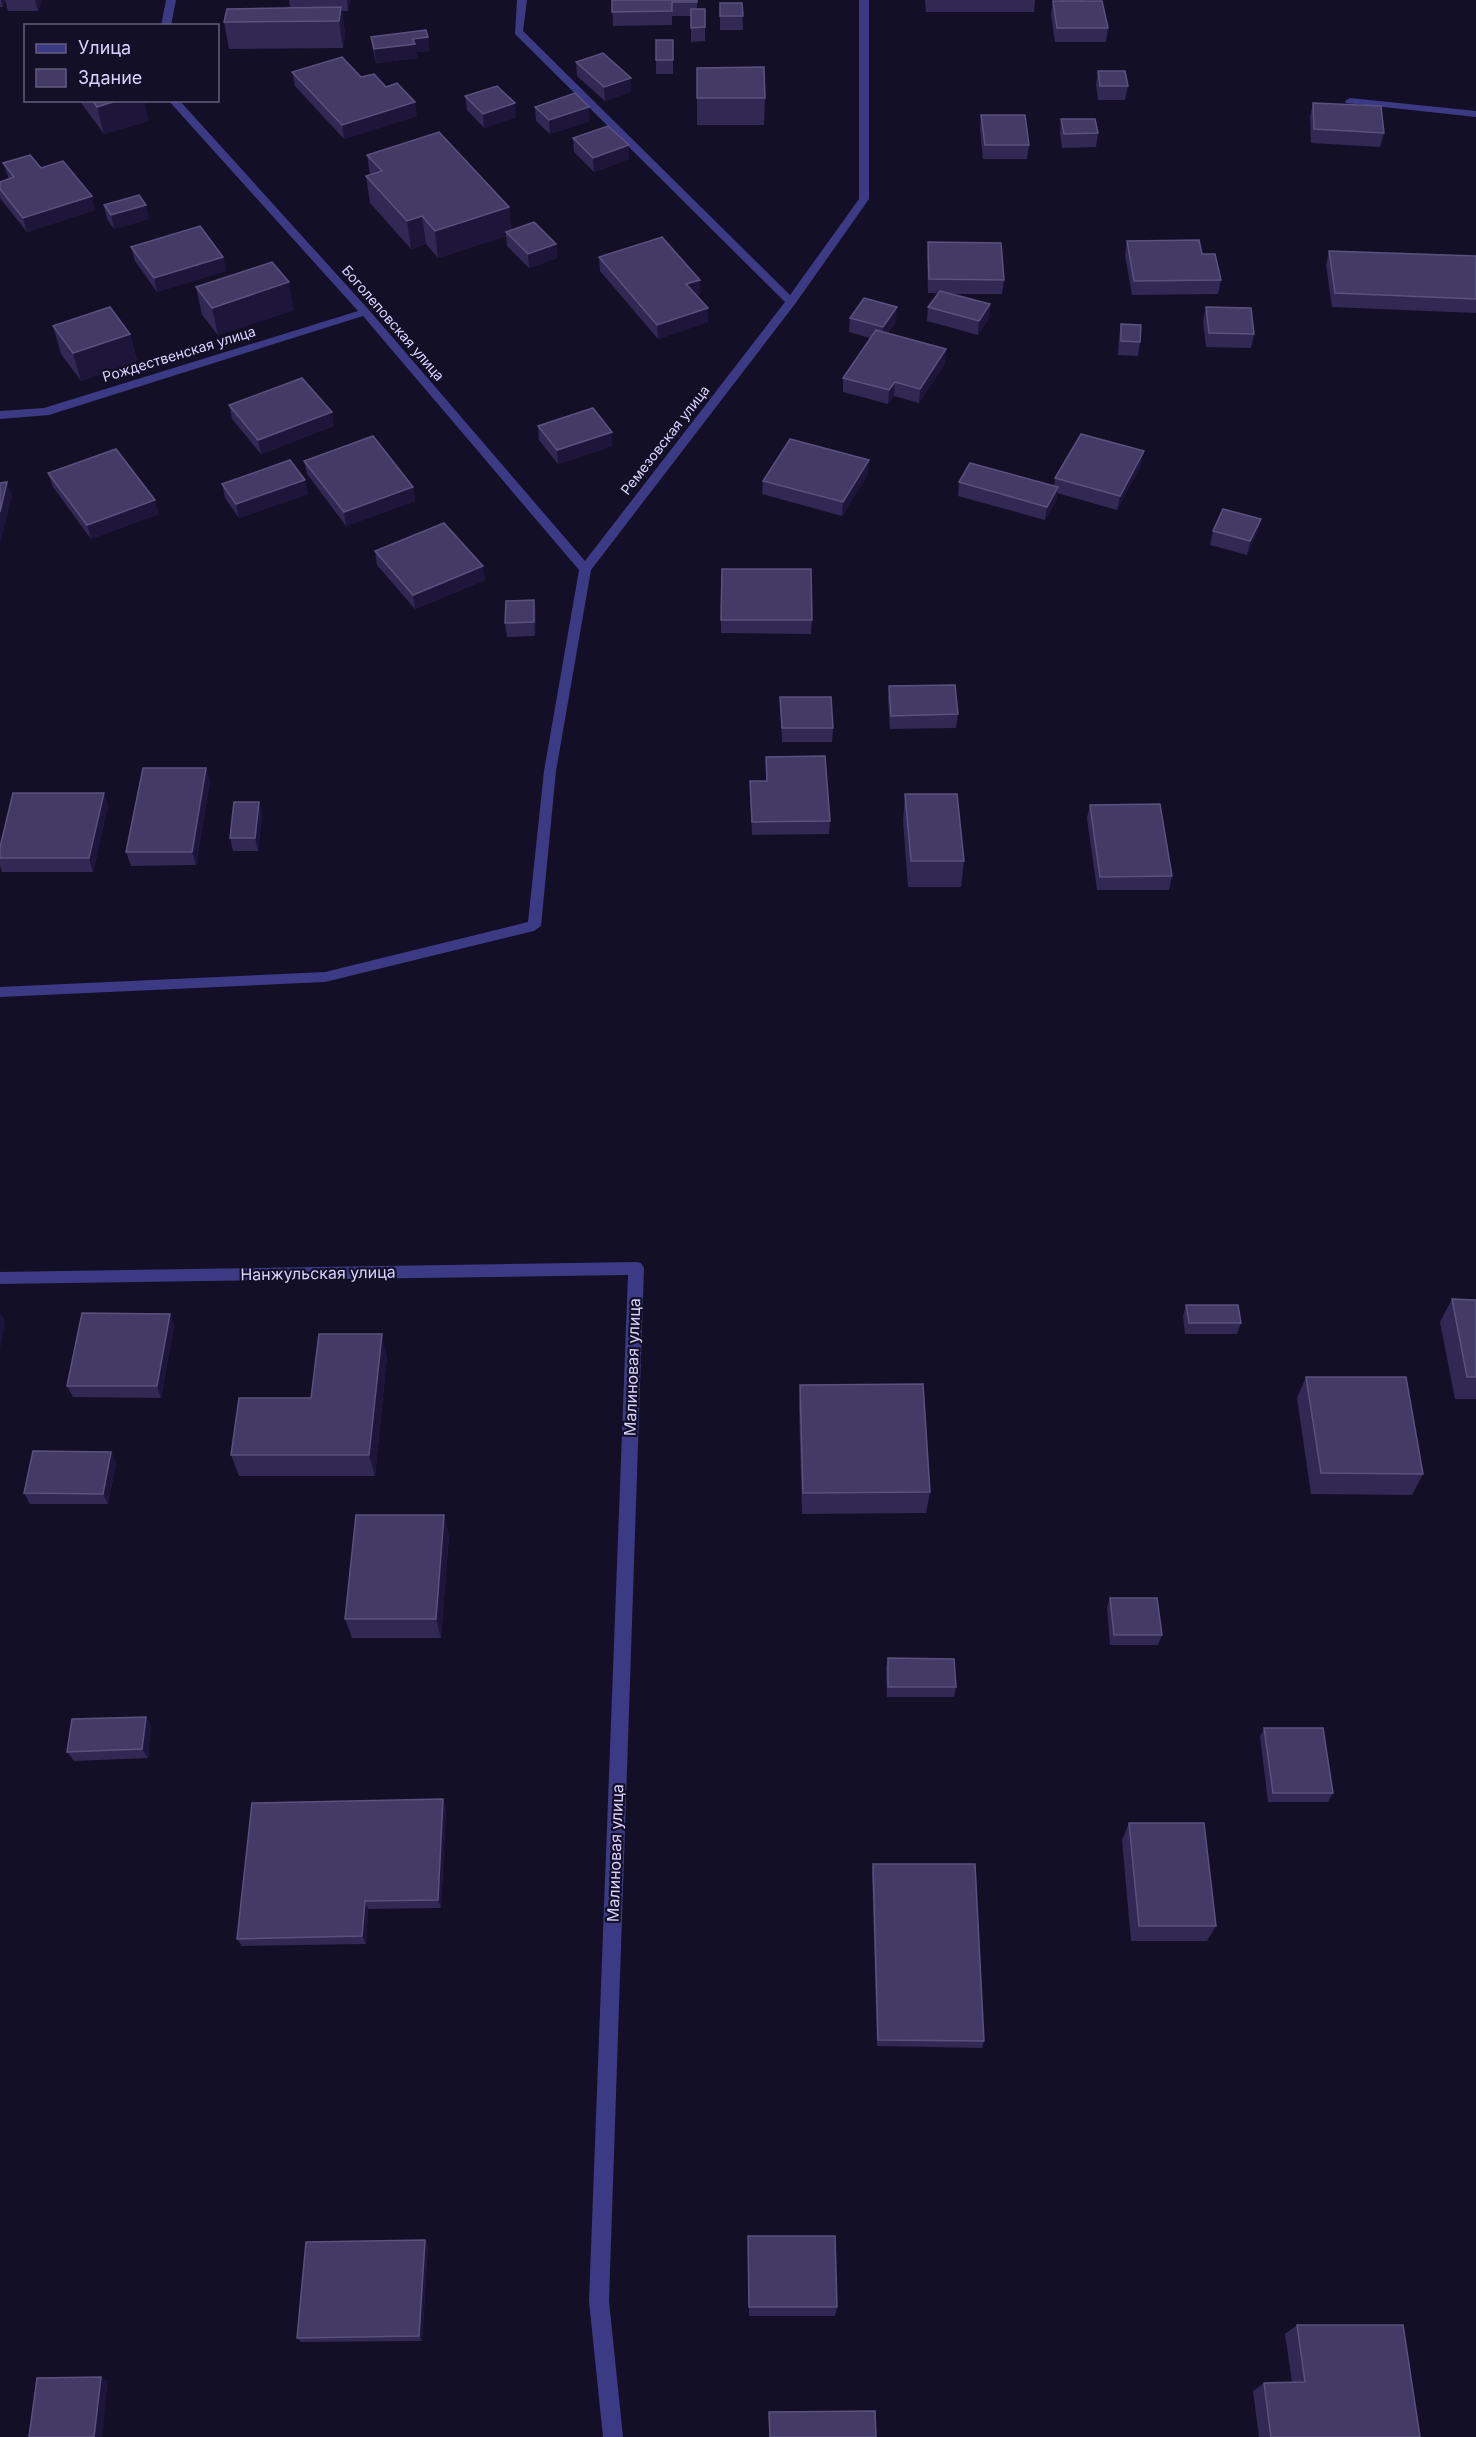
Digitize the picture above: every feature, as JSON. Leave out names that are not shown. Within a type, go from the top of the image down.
[{"type":"street","points":[[166,24],[171,0]]},
{"type":"street","points":[[522,0],[518,32],[791,302]]},
{"type":"street","name":"Ремезовская улица","points":[[0,992],[325,977],[534,926],[550,771],[585,569],[791,302],[864,199],[864,0]]},
{"type":"street","points":[[1350,101],[1476,114]]},
{"type":"street","name":"Боголеповская улица","points":[[175,102],[365,312],[585,569]]},
{"type":"street","name":"Рождественская улица","points":[[0,414],[45,412],[365,312]]},
{"type":"street","name":"Нанжульская улица","points":[[0,1278],[636,1268]]},
{"type":"street","name":"Малиновая улица","points":[[613,2437],[599,2301],[636,1268]]},
{"type":"building","points":[[612,0],[697,0],[697,2],[672,2],[672,11],[612,12]]},
{"type":"building","points":[[1053,1],[1102,1],[1108,28],[1057,28]]},
{"type":"building","points":[[720,3],[742,3],[743,16],[720,16]]},
{"type":"building","points":[[341,7],[339,21],[224,22],[227,9]]},
{"type":"building","points":[[691,9],[705,9],[705,27],[691,28]]},
{"type":"building","points":[[426,30],[428,37],[413,39],[415,44],[374,49],[371,37]]},
{"type":"building","points":[[656,40],[673,40],[673,60],[656,60]]},
{"type":"building","points":[[603,53],[631,78],[604,87],[576,62]]},
{"type":"building","points":[[342,57],[361,77],[374,74],[386,87],[397,83],[415,102],[342,125],[292,72]]},
{"type":"building","points":[[764,67],[765,98],[697,98],[697,68]]},
{"type":"building","points":[[1098,71],[1125,71],[1128,86],[1100,86]]},
{"type":"building","points":[[497,86],[515,103],[483,114],[465,96]]},
{"type":"building","points":[[575,93],[589,107],[549,120],[535,107]]},
{"type":"building","points":[[93,102],[113,102],[97,107]]},
{"type":"building","points":[[1313,103],[1381,106],[1384,133],[1314,129]]},
{"type":"building","points":[[981,115],[1025,115],[1029,145],[985,145]]},
{"type":"building","points":[[1061,119],[1095,119],[1098,133],[1064,134]]},
{"type":"building","points":[[608,126],[629,145],[593,158],[573,138]]},
{"type":"building","points":[[439,132],[509,207],[435,231],[422,216],[407,221],[366,176],[382,171],[367,155]]},
{"type":"building","points":[[30,155],[41,168],[63,161],[92,196],[23,218],[0,189],[0,182],[14,177],[3,163]]},
{"type":"building","points":[[139,195],[146,205],[111,215],[104,205]]},
{"type":"building","points":[[534,222],[556,244],[528,254],[506,232]]},
{"type":"building","points":[[200,226],[223,257],[154,278],[131,247]]},
{"type":"building","points":[[662,237],[700,280],[686,284],[708,308],[657,325],[599,257]]},
{"type":"building","points":[[1199,240],[1202,254],[1215,254],[1221,280],[1134,281],[1127,241]]},
{"type":"building","points":[[928,242],[1001,243],[1004,280],[929,279]]},
{"type":"building","points":[[1329,251],[1476,256],[1476,299],[1335,293]]},
{"type":"building","points":[[272,262],[289,282],[212,308],[196,287]]},
{"type":"building","points":[[940,291],[990,304],[979,321],[928,307]]},
{"type":"building","points":[[864,298],[897,307],[883,327],[850,318]]},
{"type":"building","points":[[110,307],[130,334],[73,353],[53,326]]},
{"type":"building","points":[[1206,307],[1251,308],[1254,334],[1209,333]]},
{"type":"building","points":[[1121,324],[1141,325],[1140,342],[1121,341]]},
{"type":"building","points":[[876,330],[946,349],[920,389],[895,382],[889,390],[843,378]]},
{"type":"building","points":[[302,378],[332,412],[258,440],[229,405]]},
{"type":"building","points":[[593,408],[612,432],[557,450],[538,426]]},
{"type":"building","points":[[1081,434],[1144,451],[1120,496],[1055,478]]},
{"type":"building","points":[[373,436],[413,487],[344,512],[304,461]]},
{"type":"building","points":[[790,439],[869,460],[843,502],[763,481]]},
{"type":"building","points":[[116,449],[155,500],[87,525],[48,473]]},
{"type":"building","points":[[290,460],[305,480],[236,504],[222,484]]},
{"type":"building","points":[[970,463],[1058,487],[1047,507],[959,482]]},
{"type":"building","points":[[7,482],[0,512],[0,483]]},
{"type":"building","points":[[1223,509],[1261,519],[1250,541],[1213,531]]},
{"type":"building","points":[[444,523],[483,566],[413,595],[375,551]]},
{"type":"building","points":[[722,569],[811,569],[812,620],[721,620]]},
{"type":"building","points":[[534,600],[534,622],[505,623],[506,601]]},
{"type":"building","points":[[955,685],[958,714],[891,716],[889,686]]},
{"type":"building","points":[[780,697],[831,697],[833,728],[782,728]]},
{"type":"building","points":[[825,756],[830,821],[752,822],[750,781],[767,781],[766,757]]},
{"type":"building","points":[[143,768],[206,768],[192,852],[126,852]]},
{"type":"building","points":[[13,793],[104,793],[89,858],[0,858],[0,847]]},
{"type":"building","points":[[905,794],[957,794],[964,861],[911,861]]},
{"type":"building","points":[[234,802],[259,802],[255,838],[230,838]]},
{"type":"building","points":[[1160,804],[1172,876],[1100,877],[1090,805]]},
{"type":"building","points":[[1452,1299],[1476,1300],[1476,1377],[1467,1377]]},
{"type":"building","points":[[1186,1305],[1238,1305],[1241,1323],[1189,1323]]},
{"type":"building","points":[[82,1313],[170,1314],[157,1386],[67,1386]]},
{"type":"building","points":[[319,1334],[382,1334],[369,1455],[231,1455],[239,1398],[311,1398]]},
{"type":"building","points":[[1306,1377],[1406,1377],[1423,1474],[1321,1473]]},
{"type":"building","points":[[923,1384],[930,1492],[803,1493],[800,1385]]},
{"type":"building","points":[[33,1451],[111,1452],[103,1494],[24,1493]]},
{"type":"building","points":[[356,1515],[444,1515],[436,1619],[345,1619]]},
{"type":"building","points":[[1110,1598],[1157,1598],[1162,1635],[1114,1635]]},
{"type":"building","points":[[888,1658],[954,1659],[956,1687],[888,1687]]},
{"type":"building","points":[[146,1717],[142,1749],[67,1752],[72,1719]]},
{"type":"building","points":[[1264,1728],[1323,1728],[1333,1793],[1273,1793]]},
{"type":"building","points":[[443,1799],[438,1900],[365,1901],[362,1936],[237,1939],[252,1803]]},
{"type":"building","points":[[1129,1823],[1204,1823],[1216,1926],[1139,1926]]},
{"type":"building","points":[[873,1864],[975,1864],[984,2041],[878,2040]]},
{"type":"building","points":[[748,2236],[835,2236],[837,2307],[749,2307]]},
{"type":"building","points":[[425,2240],[419,2336],[297,2338],[306,2242]]},
{"type":"building","points":[[1297,2325],[1403,2325],[1420,2437],[1271,2437],[1264,2383],[1305,2382]]},
{"type":"building","points":[[101,2377],[94,2437],[29,2437],[37,2378]]},
{"type":"building","points":[[875,2411],[876,2437],[770,2437],[769,2412]]}]
